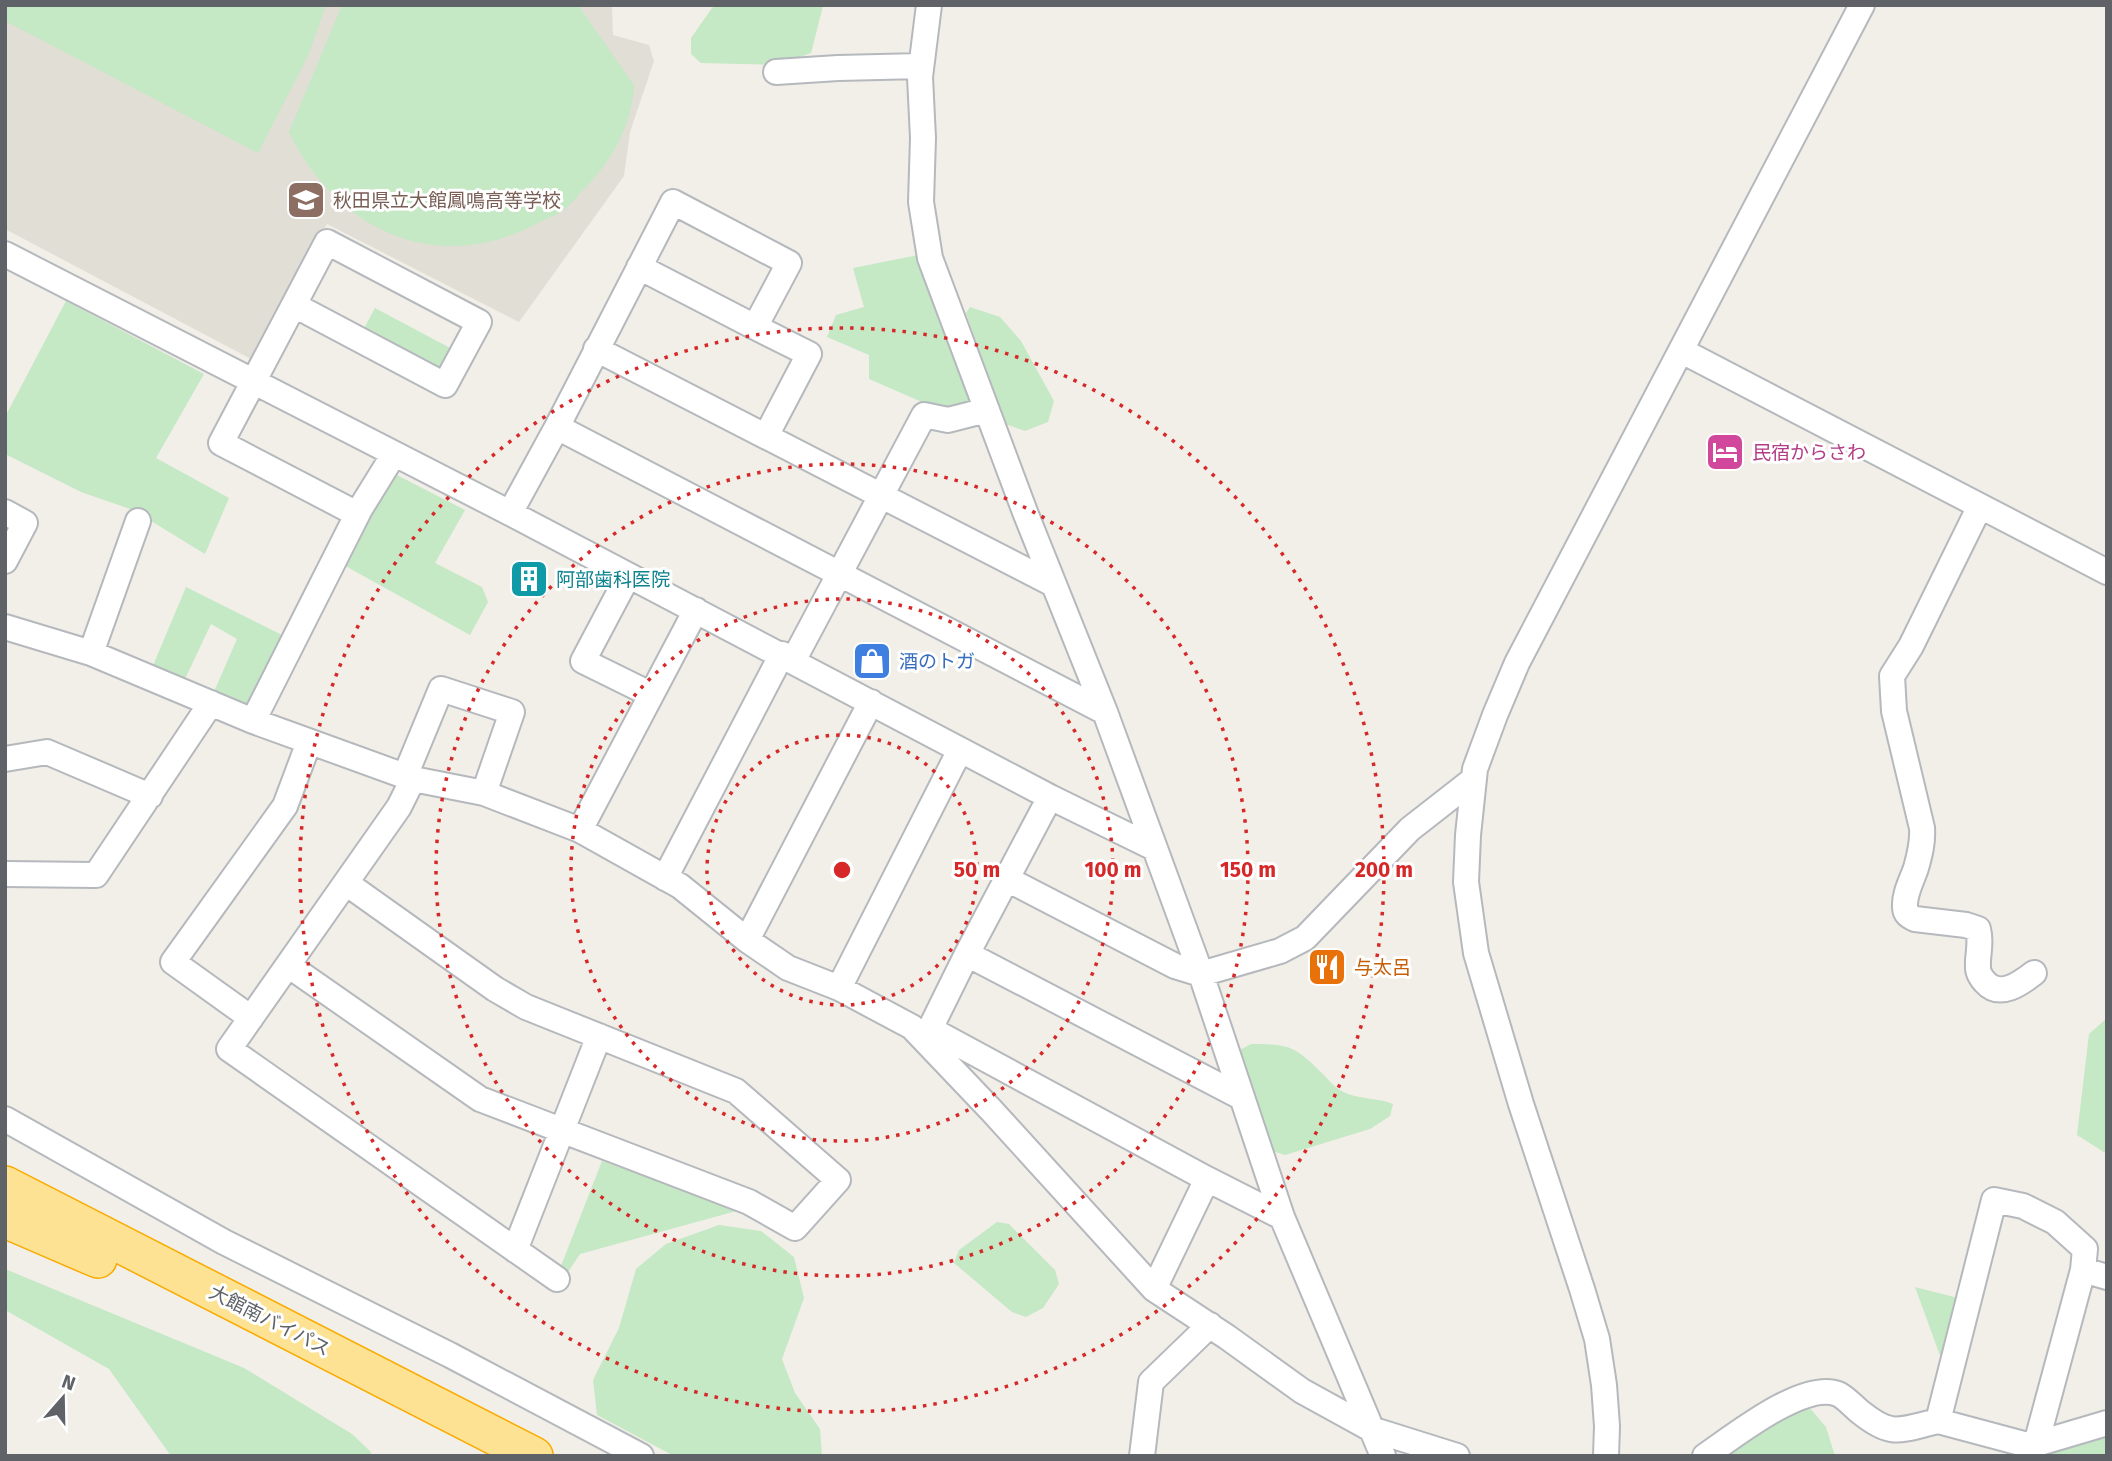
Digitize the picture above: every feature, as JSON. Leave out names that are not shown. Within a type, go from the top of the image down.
[{"type":"highway","points":[[5,1178],[104,1248]]},
{"type":"highway","name":"大館南バイパス","points":[[5,1185],[104,1248],[481,1456]]},
{"type":"highway","name":"大館南バイパス","points":[[5,1212],[104,1248],[534,1456]]},
{"type":"highway","points":[[5,1219],[104,1248]]},
{"type":"street","points":[[929,5],[920,77],[923,138],[921,202],[930,258],[1053,584],[1105,712],[1201,974],[1282,1217],[1383,1456]]},
{"type":"street","points":[[1606,1456],[1604,1384],[1597,1339],[1521,1104],[1476,953],[1466,882],[1475,769],[1494,715],[1517,663],[1862,5]]},
{"type":"street","points":[[776,72],[921,66]]},
{"type":"street","points":[[510,513],[673,202],[789,263],[755,327]]},
{"type":"street","points":[[294,305],[445,385],[478,322],[327,242],[221,443],[357,514]]},
{"type":"street","points":[[5,254],[510,513],[1050,797],[1154,848]]},
{"type":"street","points":[[639,267],[808,354],[766,436]]},
{"type":"street","points":[[596,349],[1053,584]]},
{"type":"street","points":[[1682,351],[2107,572]]},
{"type":"street","points":[[665,877],[787,657],[839,574],[924,415],[948,420],[987,410]]},
{"type":"street","points":[[557,427],[1105,712]]},
{"type":"street","points":[[253,722],[357,514],[394,454]]},
{"type":"street","points":[[1980,506],[1911,646],[1892,676],[1894,711],[1922,828],[1922,848],[1905,909],[1908,915],[1926,922],[1966,925],[1978,929],[1980,936],[1977,970],[1988,986],[2006,990],[2019,985],[2034,973]]},
{"type":"street","points":[[5,513],[25,523],[5,561]]},
{"type":"street","points":[[91,653],[138,521]]},
{"type":"street","points":[[628,576],[583,661],[650,694]]},
{"type":"street","points":[[580,830],[696,610]]},
{"type":"street","points":[[5,627],[91,653],[253,722],[409,778],[484,793],[580,830],[680,886],[747,940],[788,968],[839,988],[1282,1217]]},
{"type":"street","points":[[484,793],[512,712],[440,689],[399,807],[229,1049],[557,1279]]},
{"type":"street","points":[[747,940],[871,702]]},
{"type":"street","points":[[5,874],[96,875],[211,703]]},
{"type":"street","points":[[251,1018],[173,962],[285,806],[309,742]]},
{"type":"street","points":[[839,988],[960,750]]},
{"type":"street","points":[[5,759],[47,752],[150,796]]},
{"type":"street","points":[[1007,878],[1175,966],[1201,974],[1280,951],[1305,938],[1410,829],[1474,779]]},
{"type":"street","points":[[926,1033],[1050,797]]},
{"type":"street","points":[[288,965],[480,1099],[749,1202],[795,1228],[838,1180],[736,1091],[526,1007],[495,989],[346,883]]},
{"type":"street","points":[[967,954],[1241,1097]]},
{"type":"street","points":[[926,1033],[992,1111],[1154,1289],[1210,1325],[1302,1391],[1371,1429],[1457,1456]]},
{"type":"street","points":[[515,1250],[599,1036]]},
{"type":"street","points":[[5,1119],[224,1242],[461,1361],[641,1456]]},
{"type":"street","points":[[1154,1289],[1207,1179]]},
{"type":"street","points":[[1938,1421],[1994,1200],[2023,1206],[2055,1222],[2085,1249],[2095,1273],[2036,1444]]},
{"type":"street","points":[[1142,1456],[1151,1382],[1210,1325]]},
{"type":"street","points":[[1705,1456],[1752,1422],[1801,1396],[1820,1393],[1838,1394],[1876,1425],[1895,1431],[1938,1421],[2024,1444],[2036,1444],[2107,1423]]},
{"type":"shaded area","name":"秋田県立大館鳳鳴高等学校","points":[[5,5],[612,5],[613,35],[649,45],[654,61],[630,132],[624,176],[519,322],[327,224],[253,360],[5,229]]},
{"type":"green space","points":[[5,5],[326,5],[308,56],[258,153],[5,21]]},
{"type":"green space","points":[[342,5],[578,5],[634,85],[630,113],[620,139],[606,163],[572,203],[532,226],[495,240],[459,246],[424,244],[391,234],[360,217],[332,194],[309,166],[289,132]]},
{"type":"green space","points":[[716,5],[823,6],[811,53],[779,65],[701,63],[691,54],[691,38]]},
{"type":"green space","points":[[918,255],[976,404],[945,412],[869,379],[869,355],[827,337],[836,315],[864,307],[853,268]]},
{"type":"green space","points":[[66,301],[204,374],[156,458],[229,498],[205,554],[133,510],[81,492],[5,454],[5,417]]},
{"type":"green space","points":[[970,307],[1000,317],[1021,341],[1054,401],[1048,422],[1025,431],[1005,424],[966,313]]},
{"type":"green space","points":[[375,308],[452,349],[440,373],[362,332]]},
{"type":"green space","points":[[391,472],[465,510],[435,563],[482,587],[488,602],[470,635],[340,563]]},
{"type":"green space","points":[[186,587],[286,637],[247,711],[213,694],[237,639],[211,624],[184,681],[152,668]]},
{"type":"green space","points":[[2107,1018],[2107,1154],[2077,1135],[2089,1034]]},
{"type":"green space","points":[[1251,1044],[1285,1046],[1292,1049],[1306,1058],[1340,1090],[1393,1104],[1390,1116],[1370,1129],[1285,1155],[1272,1151],[1236,1052]]},
{"type":"green space","points":[[602,1161],[740,1210],[580,1254],[566,1275],[559,1271]]},
{"type":"green space","points":[[997,1222],[1009,1224],[1055,1270],[1059,1284],[1043,1308],[1026,1317],[1012,1312],[954,1263],[959,1250]]},
{"type":"green space","points":[[719,1225],[761,1231],[794,1257],[804,1298],[782,1359],[795,1393],[820,1429],[822,1456],[674,1456],[597,1415],[593,1380],[619,1328],[636,1269],[666,1244]]},
{"type":"green space","points":[[5,1269],[244,1368],[352,1434],[371,1452],[370,1456],[171,1456],[109,1369],[5,1310]]},
{"type":"green space","points":[[1915,1287],[1958,1298],[1942,1361]]},
{"type":"green space","points":[[1809,1407],[1826,1427],[1835,1456],[1722,1456],[1766,1421]]},
{"type":"green space","points":[[2107,1435],[2107,1456],[2042,1456],[2043,1455]]},
{"type":"place","name":"秋田県立大館鳳鳴高等学校","points":[[306,200]]},
{"type":"place","name":"民宿からさわ","points":[[1725,452]]},
{"type":"place","name":"阿部歯科医院","points":[[529,579]]},
{"type":"place","name":"酒のトガ","points":[[872,661]]},
{"type":"place","name":"与太呂","points":[[1327,967]]}]
